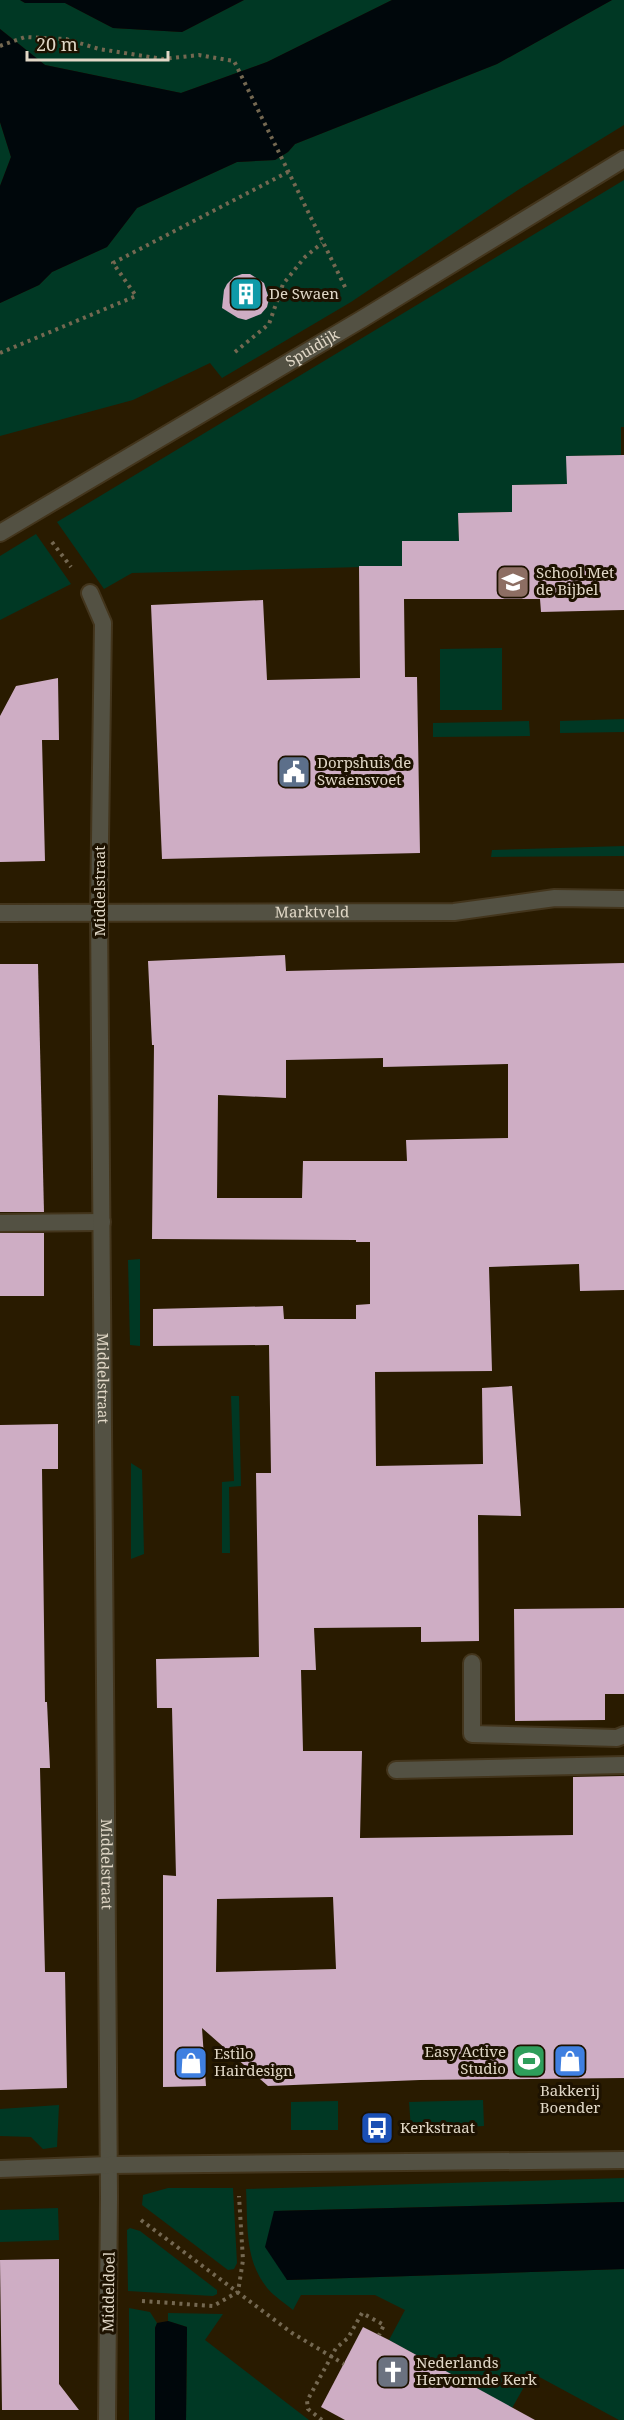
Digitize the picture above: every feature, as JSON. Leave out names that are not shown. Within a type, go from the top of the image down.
[{"type":"street","name":"Spuidijk","points":[[0,533],[362,319],[624,159]]},
{"type":"street","name":"Middelstraat","points":[[90,593],[103,622],[99,912],[109,2165]]},
{"type":"street","name":"Marktveld","points":[[0,913],[454,912],[555,898],[624,899]]},
{"type":"street","points":[[0,1223],[102,1222]]},
{"type":"street","points":[[472,1663],[472,1734],[617,1738],[624,1736]]},
{"type":"street","points":[[396,1770],[624,1765]]},
{"type":"street","points":[[0,2169],[109,2165],[624,2160]]},
{"type":"street","name":"Middeldoel","points":[[107,2420],[109,2165]]},
{"type":"path","points":[[0,46],[25,37],[66,39],[99,49],[163,59],[199,55],[234,61],[309,211],[322,243],[362,319]]},
{"type":"path","points":[[0,353],[135,296],[113,263],[288,172]]},
{"type":"path","points":[[213,406],[227,359],[269,324],[283,284],[305,257],[322,243]]},
{"type":"path","points":[[32,514],[90,593]]},
{"type":"path","points":[[237,2164],[243,2260],[238,2292]]},
{"type":"path","points":[[110,2196],[292,2333],[344,2364]]},
{"type":"path","points":[[108,2299],[213,2306],[238,2292]]},
{"type":"path","points":[[322,2420],[308,2409],[307,2401],[331,2356],[348,2338],[362,2313],[384,2325],[379,2335]]},
{"type":"green space","points":[[0,0],[20,0],[25,3],[65,3],[113,28],[182,32],[244,0],[392,0],[267,62],[181,93],[45,65],[0,29]]},
{"type":"green space","points":[[612,0],[624,0],[624,125],[518,190],[351,302],[222,378],[210,363],[133,400],[0,436],[0,303],[39,285],[52,272],[107,247],[137,208],[237,162],[275,160],[288,152],[295,144],[497,64]]},
{"type":"green space","points":[[0,122],[11,157],[0,186]]},
{"type":"green space","points":[[624,180],[624,427],[621,427],[621,455],[567,456],[567,484],[512,485],[512,512],[458,513],[459,541],[402,542],[402,566],[132,573],[104,589],[57,522]]},
{"type":"green space","points":[[36,534],[71,584],[0,620],[0,556]]},
{"type":"green space","points":[[502,648],[502,710],[440,710],[440,649]]},
{"type":"green space","points":[[624,719],[624,732],[560,733],[560,721]]},
{"type":"green space","points":[[529,721],[530,736],[433,737],[433,723]]},
{"type":"green space","points":[[624,846],[624,856],[491,857],[492,850]]},
{"type":"green space","points":[[140,1259],[140,1346],[130,1345],[128,1260]]},
{"type":"green space","points":[[231,1396],[239,1396],[241,1486],[229,1487],[230,1553],[222,1553],[222,1482],[234,1481]]},
{"type":"green space","points":[[131,1463],[142,1470],[144,1554],[131,1559]]},
{"type":"green space","points":[[483,2100],[484,2126],[411,2129],[409,2102]]},
{"type":"green space","points":[[338,2101],[338,2130],[291,2130],[291,2102]]},
{"type":"green space","points":[[59,2105],[57,2147],[43,2149],[31,2137],[0,2136],[0,2109]]},
{"type":"green space","points":[[624,2178],[624,2202],[274,2211],[287,2280],[624,2269],[624,2420],[619,2420],[532,2373],[512,2408],[389,2340],[405,2310],[375,2295],[301,2295],[293,2310],[268,2289],[260,2278],[251,2254],[246,2189]]},
{"type":"green space","points":[[168,2188],[233,2188],[237,2263],[234,2269],[228,2270],[142,2205],[143,2195]]},
{"type":"green space","points":[[58,2208],[59,2240],[0,2242],[0,2210]]},
{"type":"green space","points":[[130,2228],[140,2231],[217,2290],[217,2294],[213,2296],[128,2291],[127,2230]]},
{"type":"green space","points":[[129,2308],[150,2312],[157,2323],[155,2328],[155,2420],[129,2420]]},
{"type":"green space","points":[[168,2313],[223,2314],[205,2340],[309,2420],[186,2420],[187,2327],[168,2321]]},
{"type":"shaded area","points":[[20,0],[244,0],[182,32],[113,28],[65,3],[25,3]]},
{"type":"shaded area","points":[[392,0],[612,0],[497,64],[295,144],[288,152],[275,160],[237,162],[137,208],[107,247],[52,272],[39,285],[0,303],[0,186],[11,157],[0,122],[0,29],[45,65],[181,93],[267,62]]},
{"type":"shaded area","points":[[624,2202],[624,2269],[287,2280],[265,2247],[274,2211]]},
{"type":"shaded area","points":[[168,2321],[187,2327],[186,2420],[155,2420],[155,2328],[157,2323]]},
{"type":"building","name":"De Swaen","points":[[250,274],[264,283],[269,299],[267,307],[261,314],[246,320],[222,308],[227,284],[234,277]]},
{"type":"building","points":[[624,455],[624,610],[541,612],[540,599],[404,599],[405,677],[417,677],[420,853],[162,859],[151,605],[263,600],[267,680],[360,678],[359,566],[402,566],[402,541],[459,541],[458,513],[512,512],[512,485],[567,484],[566,456]]},
{"type":"building","points":[[58,678],[59,740],[42,740],[45,861],[0,862],[0,716],[16,686]]},
{"type":"building","points":[[285,955],[286,971],[624,963],[624,1290],[580,1291],[579,1264],[489,1267],[492,1371],[375,1372],[376,1466],[483,1464],[482,1388],[512,1386],[521,1516],[478,1515],[479,1641],[421,1642],[421,1627],[314,1628],[316,1670],[301,1670],[303,1751],[362,1751],[360,1838],[573,1835],[573,1777],[624,1776],[624,2078],[420,2080],[268,2086],[202,2028],[206,2086],[163,2087],[163,1875],[176,1876],[172,1708],[157,1708],[156,1659],[259,1657],[256,1473],[271,1473],[269,1345],[153,1346],[153,1309],[283,1306],[284,1319],[356,1319],[356,1305],[370,1304],[370,1242],[356,1242],[356,1240],[152,1239],[154,1045],[152,1045],[148,961]],"holes":[[[383,1058],[383,1067],[508,1064],[508,1138],[406,1140],[407,1161],[303,1161],[302,1198],[217,1198],[218,1095],[286,1098],[286,1060]],[[333,1897],[336,1969],[216,1972],[217,1899]]]},
{"type":"building","points":[[0,964],[38,964],[44,1212],[0,1212]]},
{"type":"building","points":[[0,1233],[44,1233],[44,1296],[0,1296]]},
{"type":"building","points":[[58,1424],[58,1469],[42,1469],[45,1702],[47,1702],[50,1768],[40,1768],[45,1972],[65,1972],[67,2088],[0,2090],[0,1425]]},
{"type":"building","points":[[624,1608],[624,1694],[605,1694],[605,1720],[515,1721],[514,1609]]},
{"type":"building","points":[[59,2259],[59,2384],[79,2410],[2,2410],[0,2260]]},
{"type":"building","name":"Nederlands Hervormde Kerk","points":[[363,2327],[535,2420],[345,2420],[321,2407]]},
{"type":"place","name":"De Swaen","points":[[246,294]]},
{"type":"place","name":"School Met de Bijbel","points":[[513,582]]},
{"type":"place","name":"Dorpshuis de Swaensvoet","points":[[294,772]]},
{"type":"place","name":"Easy Active Studio","points":[[529,2061]]},
{"type":"place","name":"Bakkerij Boender","points":[[570,2061]]},
{"type":"place","name":"Estilo Hairdesign","points":[[191,2063]]},
{"type":"place","name":"Kerkstraat","points":[[377,2128]]},
{"type":"place","name":"Nederlands Hervormde Kerk","points":[[393,2372]]}]
